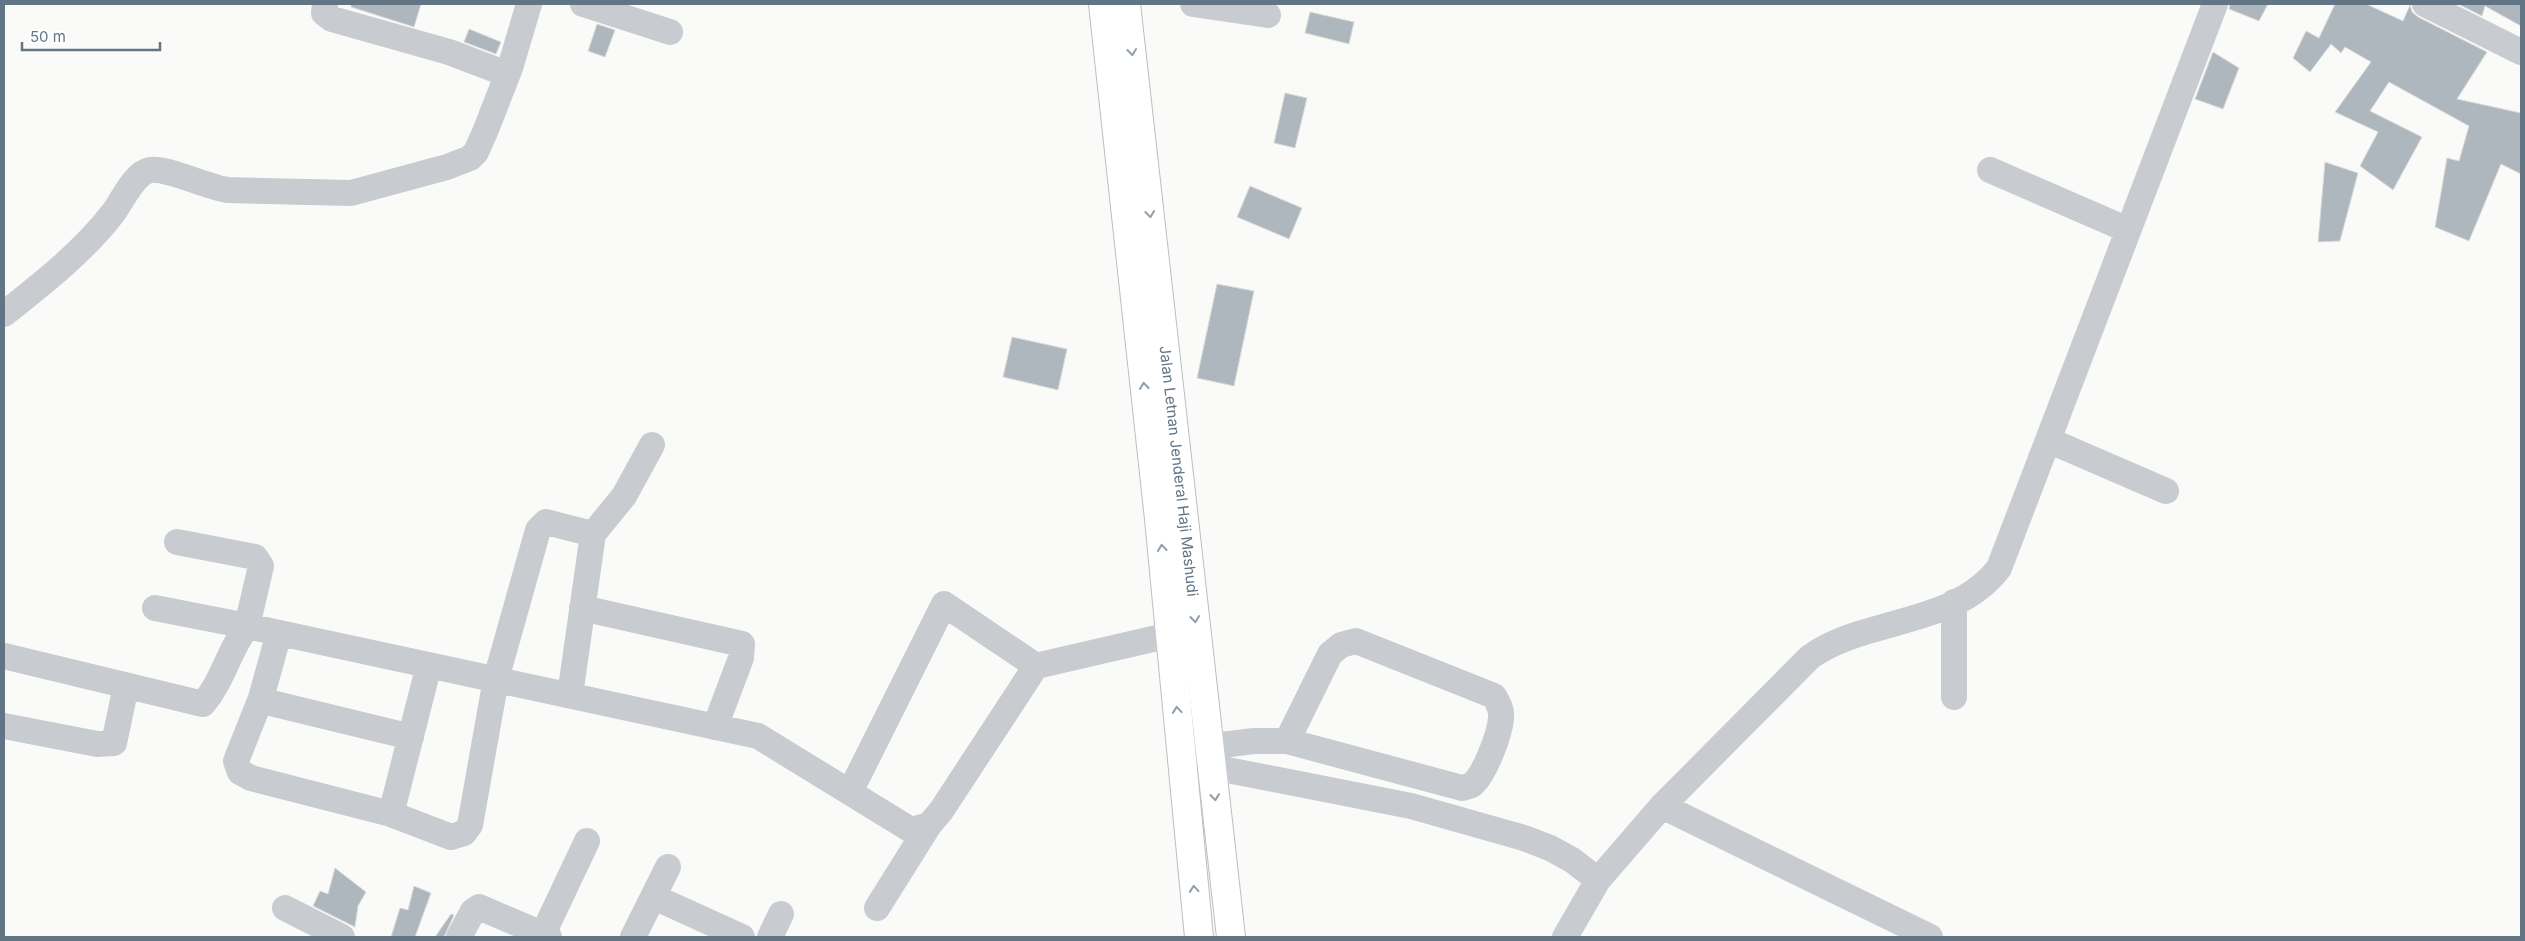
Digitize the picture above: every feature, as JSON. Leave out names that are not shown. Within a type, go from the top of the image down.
[{"type":"main road","name":"Jalan Letnan Jenderal Haji Mashudi","points":[[1103,4],[1170,635],[1199,937]]},
{"type":"main road","name":"Jalan Letnan Jenderal Haji Mashudi","points":[[1126,4],[1231,937]]},
{"type":"street","points":[[325,4],[324,13],[332,19],[449,52],[507,74]]},
{"type":"street","points":[[4,314],[81,249],[103,227],[135,180],[148,171],[167,171],[211,187],[228,190],[351,193],[447,167],[470,158],[476,152],[507,74],[529,4]]},
{"type":"street","points":[[583,4],[670,32]]},
{"type":"street","points":[[1193,4],[1268,15]]},
{"type":"street","points":[[1564,937],[1598,880],[1662,806],[1810,657],[1824,647],[1840,640],[1900,623],[1954,602],[1976,591],[1999,568],[2214,4]]},
{"type":"street","points":[[2425,4],[2521,52]]},
{"type":"street","points":[[1990,170],[2128,230]]},
{"type":"street","points":[[2048,440],[2166,491]]},
{"type":"street","points":[[570,695],[593,534],[624,496],[652,445]]},
{"type":"street","points":[[279,633],[261,698],[236,761],[240,772],[251,778],[391,814],[451,837],[464,833],[470,825],[496,679],[538,530],[546,522],[593,534]]},
{"type":"street","points":[[4,656],[203,704],[217,687],[235,643],[247,626],[260,566],[255,557],[177,542]]},
{"type":"street","points":[[1954,602],[1954,697]]},
{"type":"street","points":[[850,792],[944,604],[1036,666]]},
{"type":"street","points":[[155,608],[758,736],[911,830],[929,825]]},
{"type":"street","points":[[582,608],[742,644],[741,658],[715,727]]},
{"type":"street","points":[[877,908],[929,825],[942,811],[1036,666],[1170,635]]},
{"type":"street","points":[[1211,758],[1254,741],[1287,740],[1462,788],[1472,785],[1480,774],[1497,738],[1501,717],[1500,705],[1494,696],[1356,641],[1341,645],[1330,654],[1287,740]]},
{"type":"street","points":[[391,814],[429,665]]},
{"type":"street","points":[[4,726],[97,744],[114,743],[126,686]]},
{"type":"street","points":[[261,698],[267,702],[411,737]]},
{"type":"street","points":[[1181,750],[1411,806],[1514,836],[1550,848],[1572,860],[1598,880]]},
{"type":"street","points":[[1662,806],[1930,937]]},
{"type":"street","points":[[458,937],[474,911],[479,907],[546,936],[587,841]]},
{"type":"street","points":[[633,937],[668,867]]},
{"type":"street","points":[[654,897],[742,937]]},
{"type":"street","points":[[285,908],[342,937]]},
{"type":"street","points":[[770,937],[781,914]]},
{"type":"building","points":[[351,4],[421,4],[414,27],[351,7]]},
{"type":"building","points":[[2230,4],[2268,4],[2259,21],[2229,9]]},
{"type":"building","points":[[2335,4],[2366,4],[2403,21],[2410,5],[2412,12],[2418,17],[2487,52],[2457,99],[2521,113],[2521,174],[2501,164],[2469,241],[2435,227],[2447,158],[2459,161],[2469,126],[2389,82],[2370,111],[2422,137],[2393,190],[2360,166],[2378,132],[2335,112],[2371,62],[2345,47],[2341,53],[2331,44],[2310,72],[2293,58],[2306,31],[2319,38]]},
{"type":"building","points":[[2458,4],[2521,4],[2521,26],[2485,6],[2482,16]]},
{"type":"building","points":[[1310,12],[1354,22],[1349,44],[1305,33]]},
{"type":"building","points":[[597,24],[615,30],[605,57],[588,51]]},
{"type":"building","points":[[469,29],[501,42],[496,54],[464,42]]},
{"type":"building","points":[[2213,52],[2239,68],[2223,109],[2195,99]]},
{"type":"building","points":[[1285,93],[1307,98],[1295,148],[1274,143]]},
{"type":"building","points":[[2325,162],[2358,173],[2340,241],[2318,242]]},
{"type":"building","points":[[1250,186],[1302,208],[1289,239],[1237,217]]},
{"type":"building","points":[[1217,284],[1254,291],[1234,386],[1197,378]]},
{"type":"building","points":[[1012,337],[1067,349],[1058,390],[1003,377]]},
{"type":"building","points":[[335,868],[366,892],[358,906],[355,927],[313,906],[320,891],[328,894]]},
{"type":"building","points":[[414,886],[431,893],[415,937],[391,937],[400,908],[408,910]]},
{"type":"building","points":[[451,914],[454,915],[444,937],[435,937]]}]
